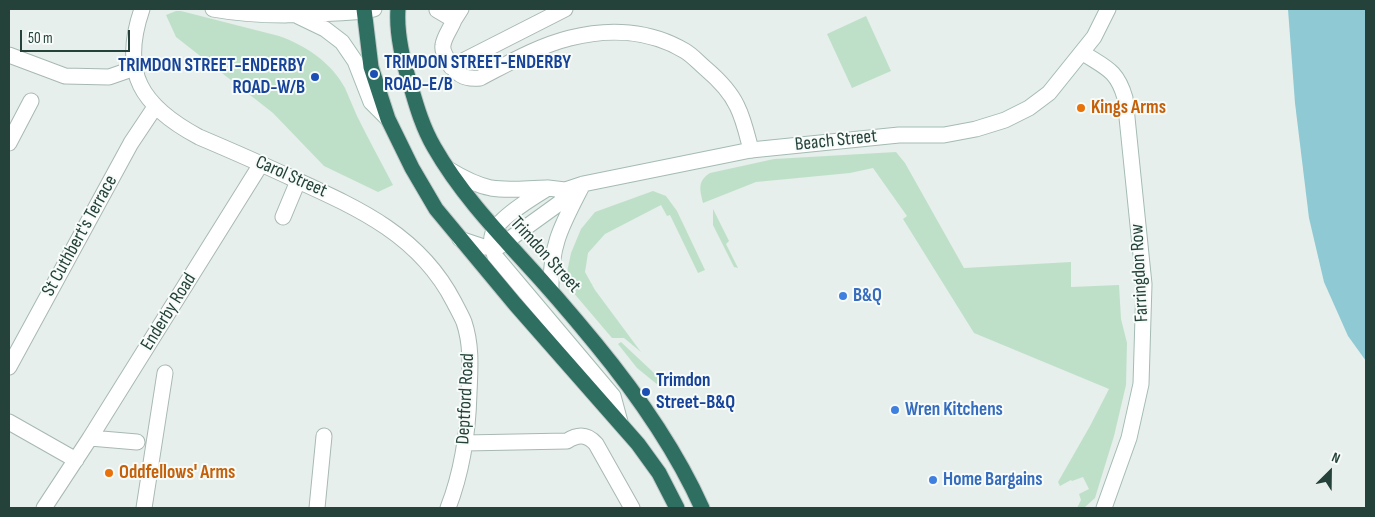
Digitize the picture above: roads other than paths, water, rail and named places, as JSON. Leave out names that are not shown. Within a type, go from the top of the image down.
[{"type":"highway","points":[[367,10],[371,66],[388,119],[412,168],[431,200],[515,304],[620,422],[659,473],[677,508]]},
{"type":"highway","name":"Trimdon Street","points":[[397,10],[398,40],[406,74],[421,121],[448,170],[458,185],[551,291],[637,396],[674,452],[702,508]]},
{"type":"street","name":"Carol Street","points":[[142,9],[132,48],[135,68],[142,88],[155,107],[183,128],[350,204],[380,222],[404,239],[423,257],[448,292]]},
{"type":"street","points":[[213,9],[234,13],[294,14],[367,10]]},
{"type":"street","points":[[451,67],[565,9]]},
{"type":"street","name":"Beach Street","points":[[448,170],[462,178],[492,188],[548,188],[565,190],[583,184],[750,150],[899,135],[944,135],[976,129],[1005,120],[1029,108],[1049,93],[1094,37],[1108,9]]},
{"type":"street","points":[[437,10],[458,14],[444,42],[443,48],[451,67],[465,78],[472,79],[480,78],[548,44],[571,37],[613,32],[635,33],[656,38],[685,51],[715,76],[728,90],[740,112],[750,150]]},
{"type":"street","points":[[294,14],[325,29],[342,42],[355,61],[371,102],[388,119]]},
{"type":"street","name":"Farringdon Row","points":[[1083,52],[1117,76],[1122,85],[1125,98],[1144,284],[1142,384],[1129,438],[1104,508]]},
{"type":"street","points":[[9,54],[65,76],[109,76],[135,68]]},
{"type":"street","points":[[9,143],[30,101]]},
{"type":"street","name":"St Cuthbert's Terrace","points":[[9,367],[131,143],[155,107]]},
{"type":"street","name":"Enderby Road","points":[[44,508],[90,438],[261,164]]},
{"type":"street","points":[[283,217],[298,181]]},
{"type":"street","points":[[551,291],[550,269],[556,238],[583,184]]},
{"type":"street","points":[[548,188],[524,204],[495,229],[491,240],[494,256],[613,396],[620,422]]},
{"type":"street","points":[[460,238],[476,245],[492,248],[507,243],[560,202],[565,190]]},
{"type":"street","name":"Deptford Road","points":[[448,292],[464,322],[470,350],[469,412],[465,442],[453,496],[448,508]]},
{"type":"street","points":[[144,508],[165,373]]},
{"type":"street","points":[[9,422],[76,460]]},
{"type":"street","points":[[318,508],[324,436]]},
{"type":"street","points":[[465,442],[567,441],[574,436],[591,438],[632,508]]},
{"type":"street","points":[[90,438],[136,442]]},
{"type":"water","points":[[1288,9],[1366,9],[1366,361],[1348,336],[1324,282],[1309,218],[1295,103]]},
{"type":"place","name":"TRIMDON STREET-ENDERBY ROAD-E/B","points":[[374,74]]},
{"type":"place","name":"TRIMDON STREET-ENDERBY ROAD-W/B","points":[[315,77]]},
{"type":"place","name":"Kings Arms","points":[[1081,108]]},
{"type":"place","name":"B&Q","points":[[843,296]]},
{"type":"place","name":"Trimdon Street-B&Q","points":[[646,392]]},
{"type":"place","name":"Wren Kitchens","points":[[895,410]]},
{"type":"place","name":"Oddfellows' Arms","points":[[109,473]]},
{"type":"place","name":"Home Bargains","points":[[933,480]]}]
